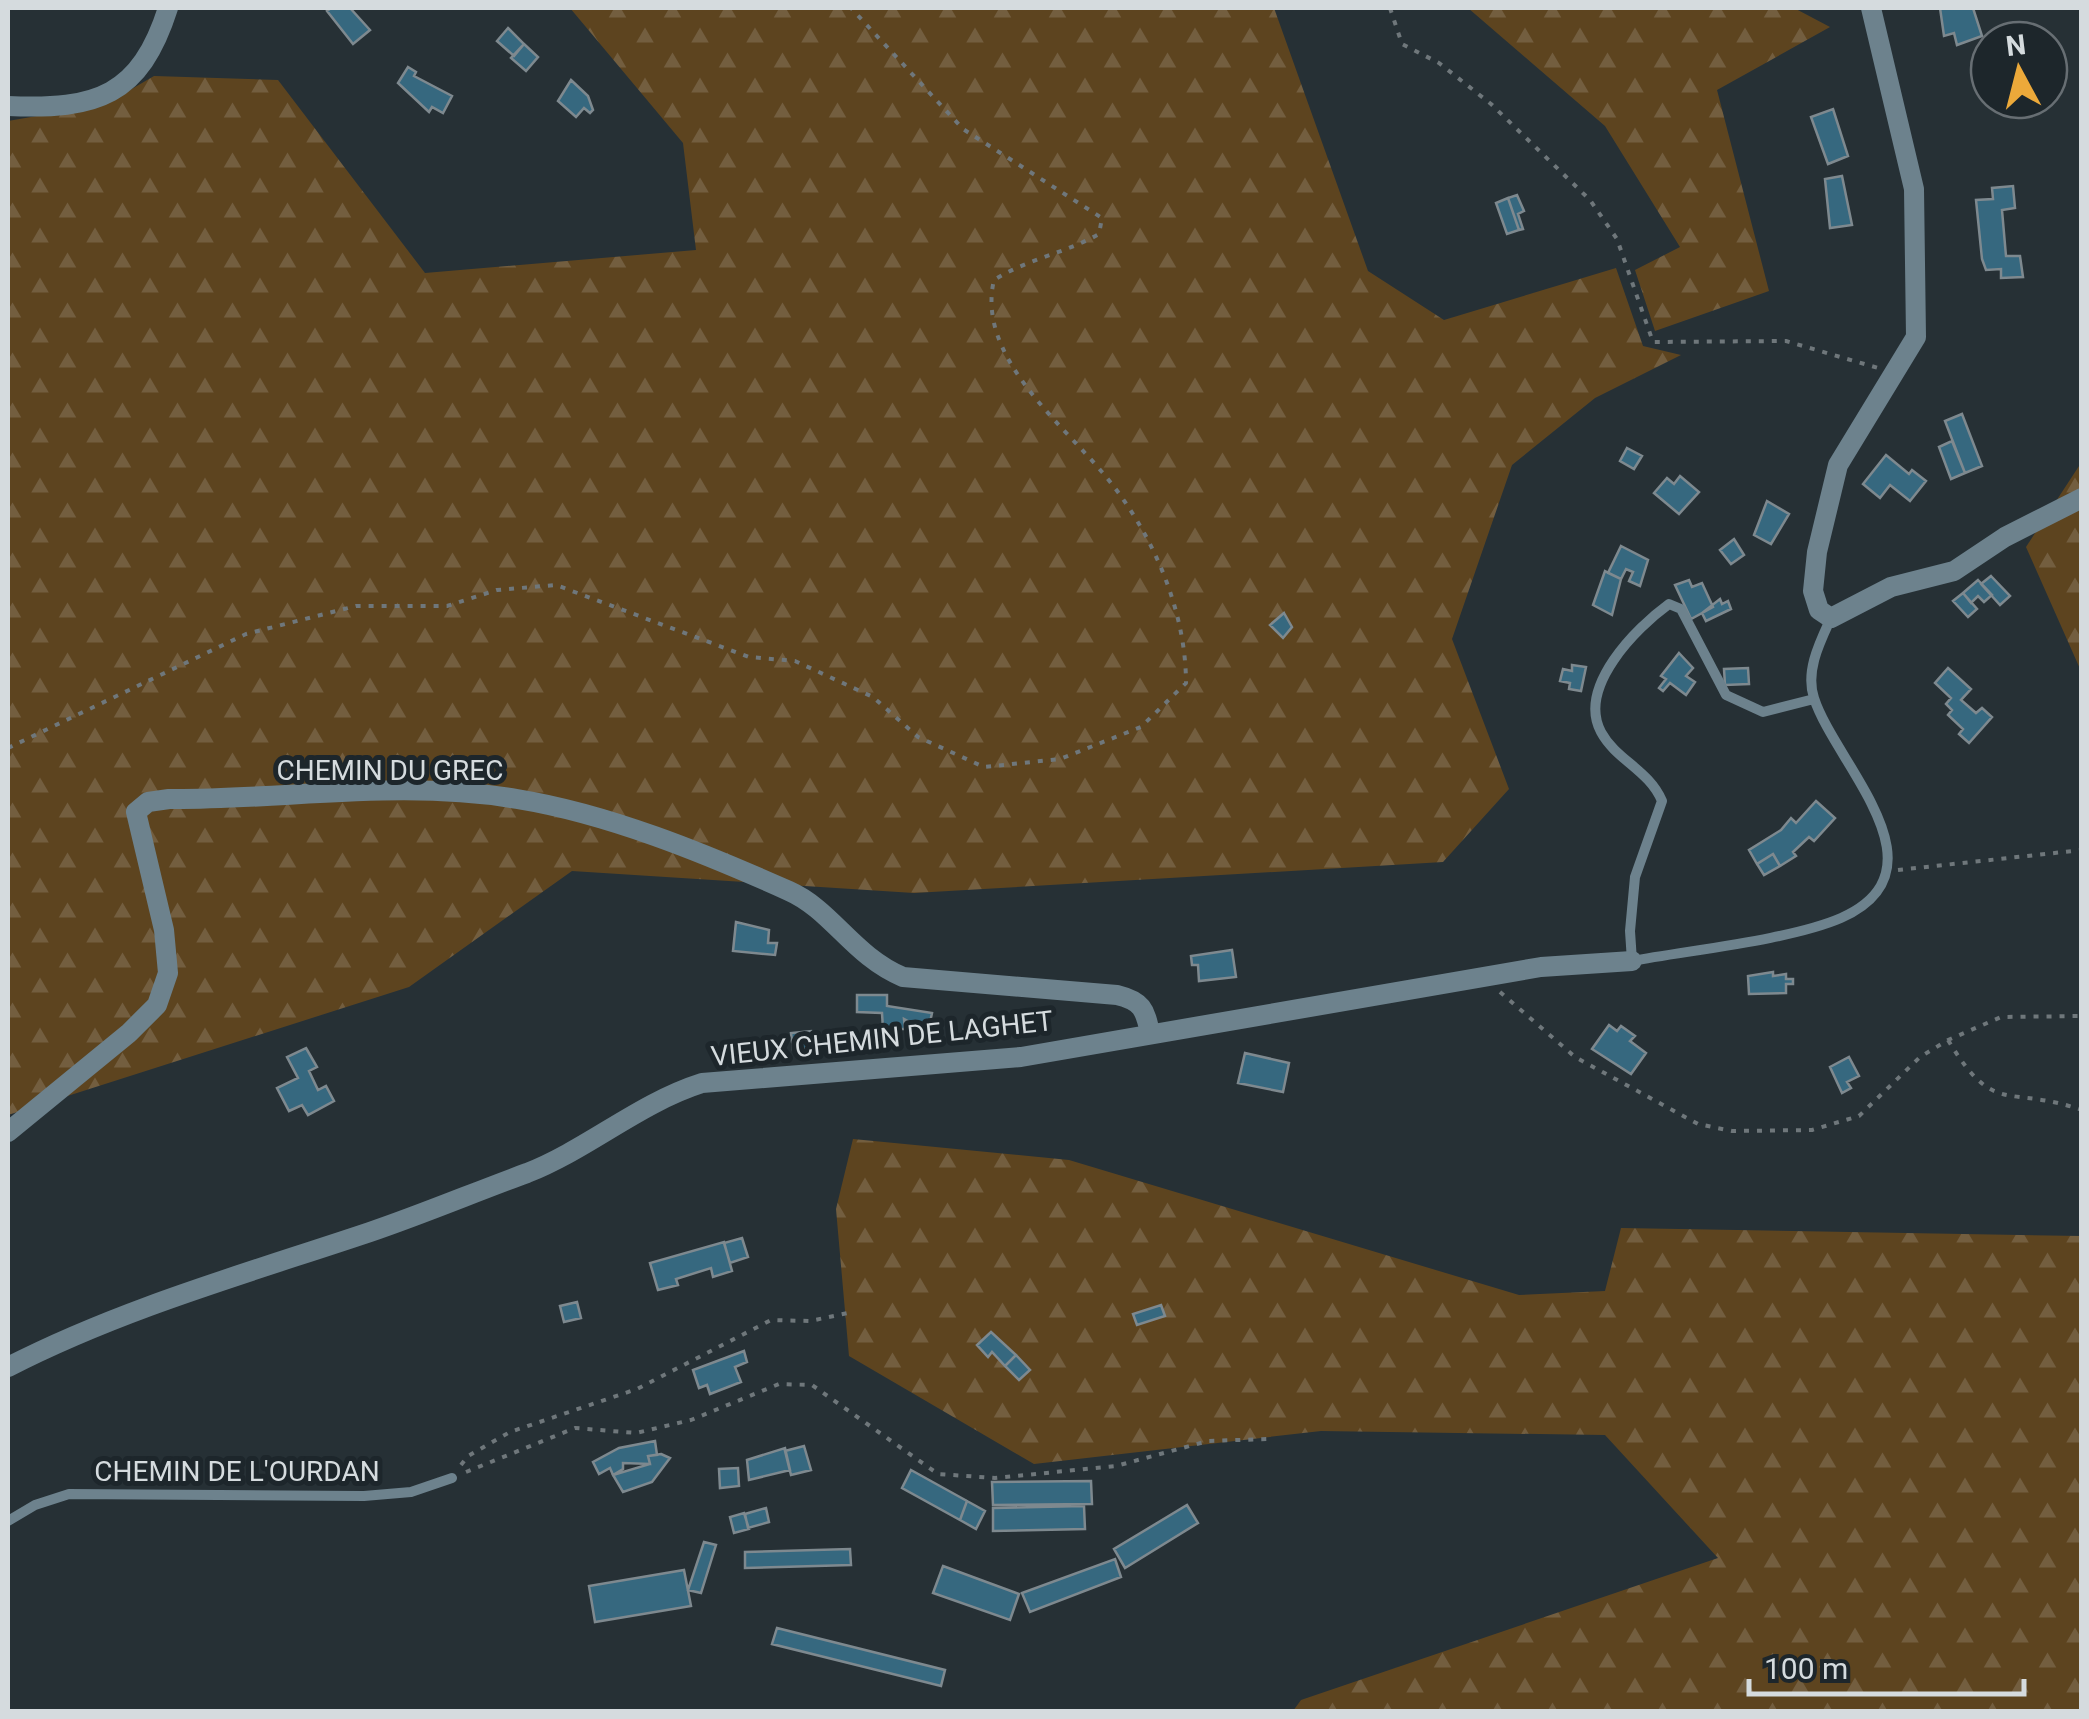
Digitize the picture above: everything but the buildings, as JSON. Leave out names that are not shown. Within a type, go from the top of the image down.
[{"type":"street","points":[[8,106],[84,102],[126,83],[142,69],[168,8]]},
{"type":"street","points":[[1871,8],[1915,206],[1916,337],[1897,374],[1866,414],[1838,465],[1816,552],[1813,592],[1818,610],[1831,618],[1891,587],[1954,571],[2004,537],[2082,498]]},
{"type":"street","name":"CHEMIN DU GREC","points":[[8,1132],[129,1033],[158,1004],[168,973],[164,930],[136,812],[148,802],[169,798],[415,792],[514,798],[585,814],[793,893],[876,966],[903,977],[1117,995],[1135,1000],[1145,1009],[1150,1034]]},
{"type":"street","name":"VIEUX CHEMIN DE LAGHET","points":[[8,1367],[70,1335],[377,1230],[546,1165],[676,1092],[702,1083],[1021,1057],[1486,980],[1541,967],[1632,960]]},
{"type":"lane","points":[[1632,960],[1630,931],[1636,877],[1662,801],[1654,782],[1602,734],[1596,701],[1605,669],[1669,604],[1681,608],[1726,696],[1763,712],[1814,699]]},
{"type":"lane","points":[[1831,618],[1814,655],[1814,699],[1887,838],[1888,872]]},
{"type":"lane","name":"VIEUX CHEMIN DE LAGHET","points":[[1632,960],[1841,918],[1876,892],[1888,872]]},
{"type":"lane","name":"CHEMIN DE L'OURDAN","points":[[8,1521],[35,1505],[69,1494],[364,1496],[411,1492],[452,1478]]},
{"type":"path","points":[[8,748],[246,634],[356,606],[447,606],[497,590],[556,585],[749,657],[795,661],[873,697],[918,737],[984,767],[1060,759],[1141,727],[1186,683],[1186,648],[1167,580],[1103,473],[1060,430],[1001,345],[988,304],[994,280],[1013,268],[1090,240],[1099,234],[1102,218],[963,129],[852,8]]},
{"type":"path","points":[[1390,8],[1402,44],[1439,64],[1492,104],[1590,200],[1616,238],[1653,342],[1786,341],[1897,374]]},
{"type":"path","points":[[1888,872],[2082,850]]},
{"type":"path","points":[[1486,980],[1575,1057],[1698,1124],[1732,1131],[1812,1130],[1859,1116],[1920,1057],[1948,1040],[2001,1017],[2082,1016]]},
{"type":"path","points":[[1948,1040],[1971,1079],[1990,1093],[2056,1101],[2082,1110]]},
{"type":"path","points":[[452,1478],[468,1456],[510,1432],[636,1389],[771,1320],[810,1322],[848,1312]]},
{"type":"path","points":[[452,1478],[575,1428],[636,1433],[691,1420],[779,1384],[812,1385],[938,1474],[996,1478],[1116,1466],[1208,1441],[1267,1439]]},
{"type":"green space","points":[[570,8],[1274,8],[1368,271],[1444,320],[1616,268],[1643,346],[1681,355],[1595,398],[1512,465],[1452,639],[1509,789],[1443,862],[914,893],[572,871],[409,987],[8,1115],[8,121],[106,104],[154,76],[278,80],[425,273],[696,250],[683,143]]},
{"type":"green space","points":[[1468,8],[1794,8],[1830,27],[1717,90],[1769,291],[1655,331],[1635,270],[1680,247],[1605,126]]},
{"type":"green space","points":[[2081,463],[2081,671],[2026,547]]},
{"type":"green space","points":[[853,1139],[1069,1160],[1519,1295],[1605,1291],[1621,1228],[2081,1236],[2081,1711],[1293,1711],[1301,1700],[1718,1558],[1605,1435],[1321,1431],[1034,1464],[849,1356],[836,1209]]}]
